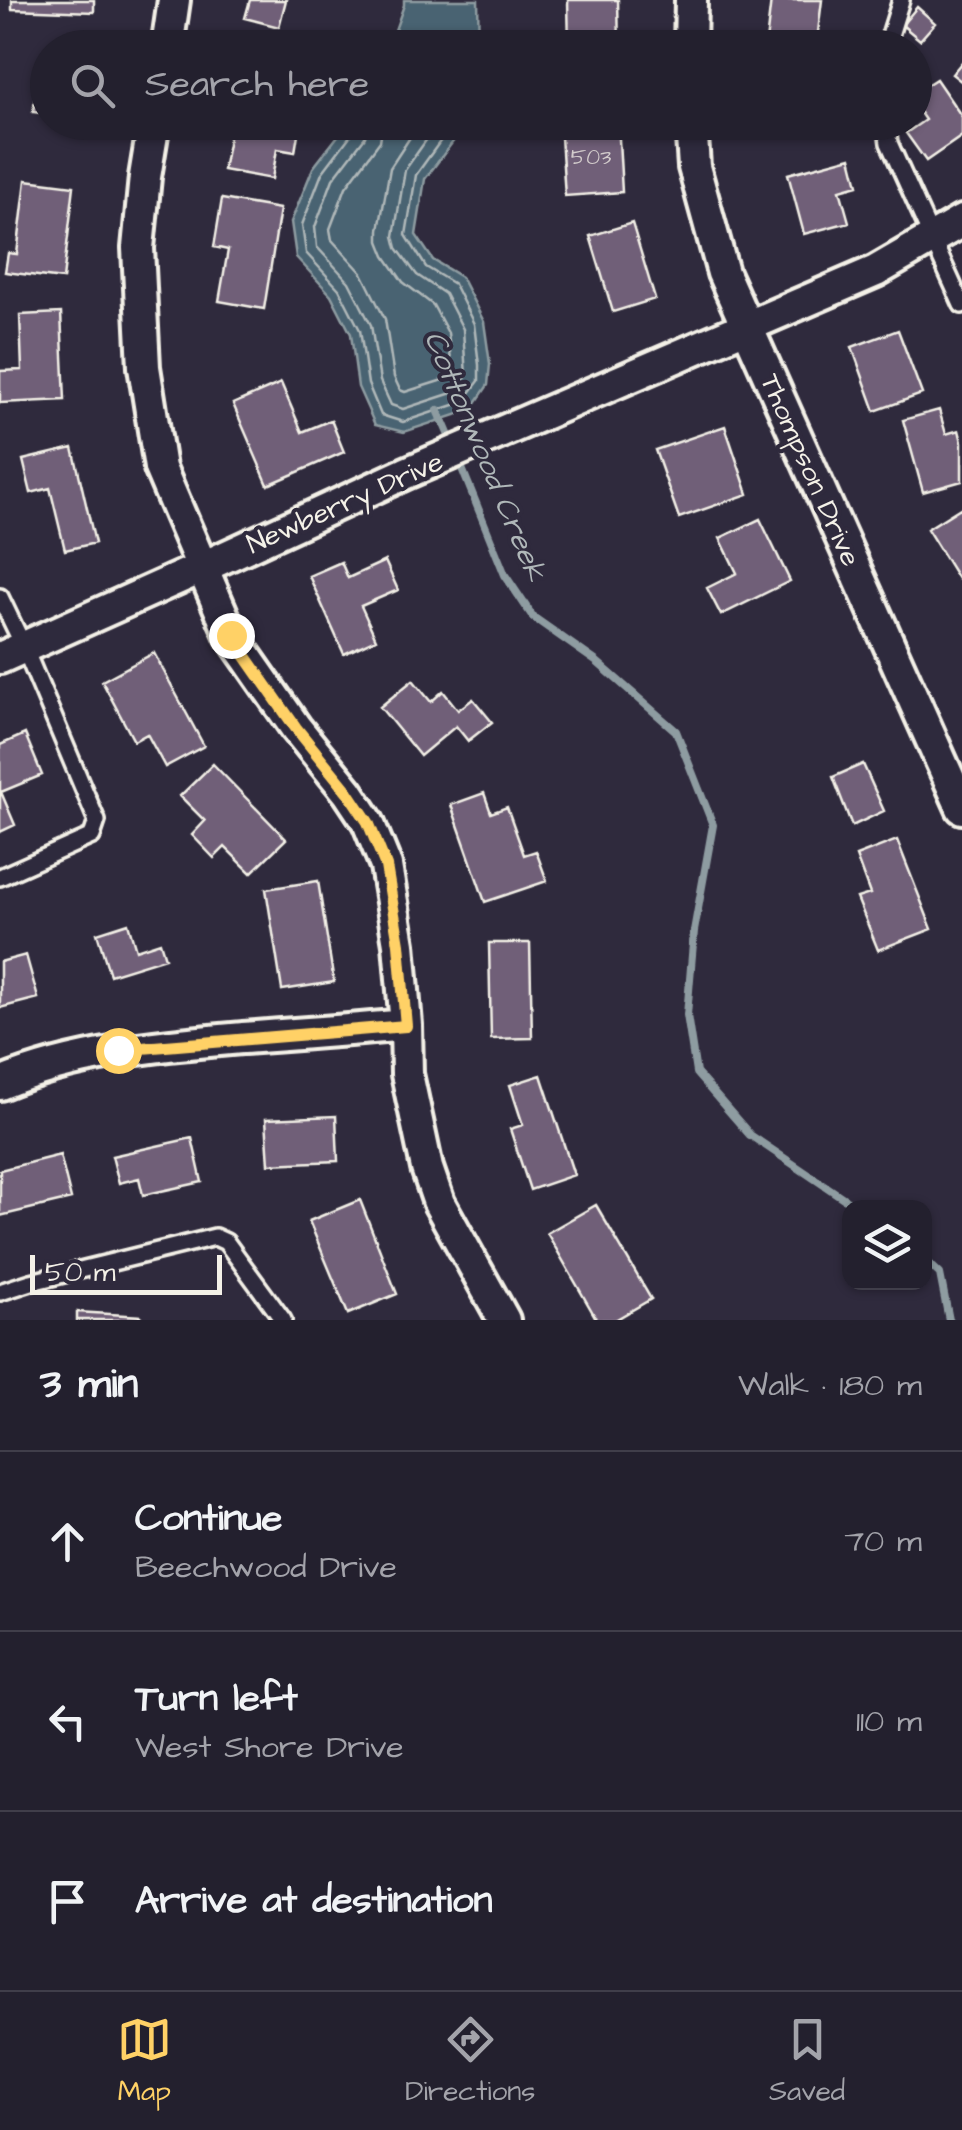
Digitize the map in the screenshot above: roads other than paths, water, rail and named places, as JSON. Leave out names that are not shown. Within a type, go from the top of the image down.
[{"type":"street","points":[[170,30],[174,0]]},
{"type":"street","points":[[690,30],[691,0]]},
{"type":"street","points":[[151,140],[138,248],[144,367],[160,468],[231,635],[296,728],[348,792],[368,822],[386,866],[399,944],[406,1074],[427,1168],[439,1204],[504,1320]]},
{"type":"street","name":"Thompson Drive","points":[[693,140],[694,167],[723,273],[949,747],[962,808]]},
{"type":"street","name":"Newberry Drive","points":[[12,653],[406,473],[876,271],[962,222]]},
{"type":"street","points":[[0,1084],[118,1050],[406,1026]]},
{"type":"lane","points":[[892,30],[901,0]]},
{"type":"lane","points":[[889,140],[962,306]]},
{"type":"lane","points":[[0,597],[12,653],[96,821],[92,836],[0,877]]},
{"type":"lane","points":[[0,1292],[215,1237],[226,1242],[283,1320]]},
{"type":"water","points":[[404,0],[478,0],[479,30],[395,30]]},
{"type":"water","points":[[335,140],[454,140],[425,179],[416,235],[433,260],[461,277],[484,322],[490,364],[488,385],[471,410],[404,432],[375,425],[358,387],[351,334],[331,295],[296,257],[291,222],[313,168]]},
{"type":"waterway","name":"Cottonwood Creek","points":[[438,410],[452,443]]},
{"type":"waterway","name":"Cottonwood Creek","points":[[457,456],[505,575],[533,617],[597,662],[676,731],[713,825],[694,931],[687,1015],[696,1073],[750,1135],[846,1200]]},
{"type":"waterway","name":"Cottonwood Creek","points":[[932,1266],[940,1274],[949,1320]]}]
